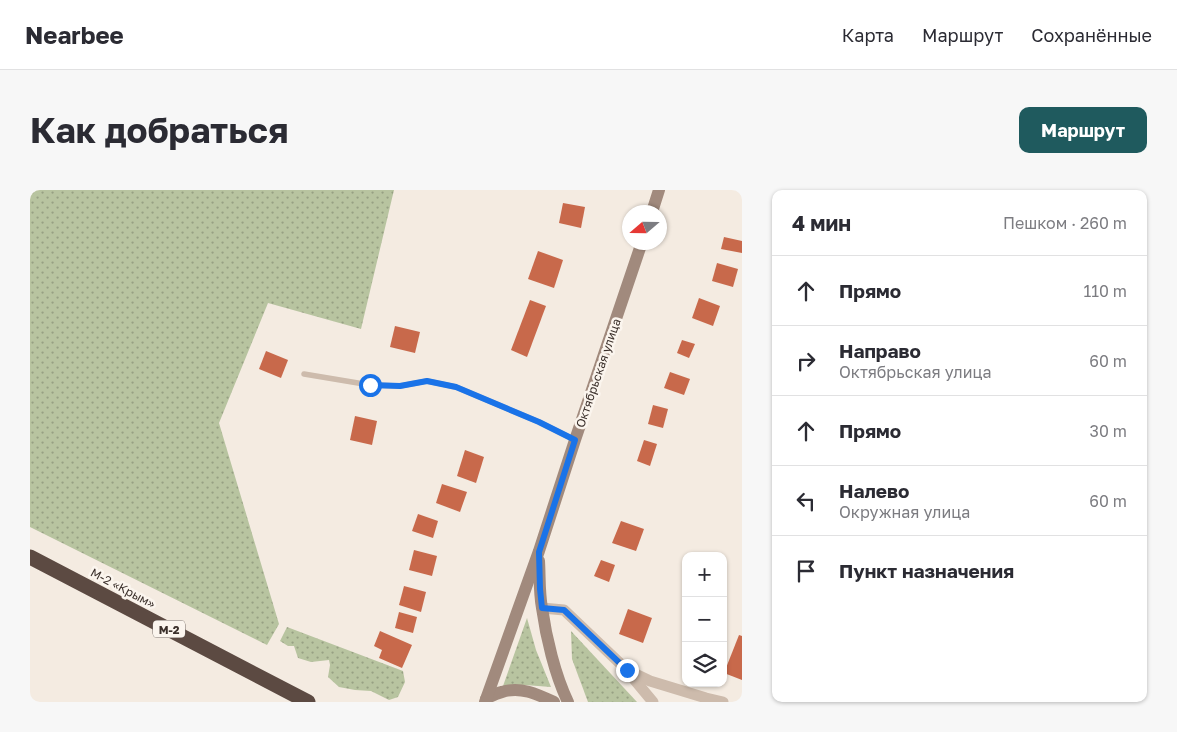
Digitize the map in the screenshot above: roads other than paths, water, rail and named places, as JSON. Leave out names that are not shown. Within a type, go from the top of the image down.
[{"type":"highway","name":"М-2 «Крым»","points":[[30,557],[308,702]]},
{"type":"main road","points":[[654,205],[659,190]]},
{"type":"main road","name":"Октябрьская улица","points":[[486,700],[539,552],[639,250]]},
{"type":"main road","points":[[539,552],[542,608],[554,662],[568,702]]},
{"type":"main road","points":[[486,700],[503,692],[518,690],[531,692],[554,702]]},
{"type":"street","points":[[542,608],[564,610],[627,670],[653,702]]},
{"type":"street","points":[[627,670],[650,681],[723,702]]},
{"type":"lane","points":[[304,374],[370,385],[400,386],[427,381],[456,387],[539,422],[575,440]]}]
